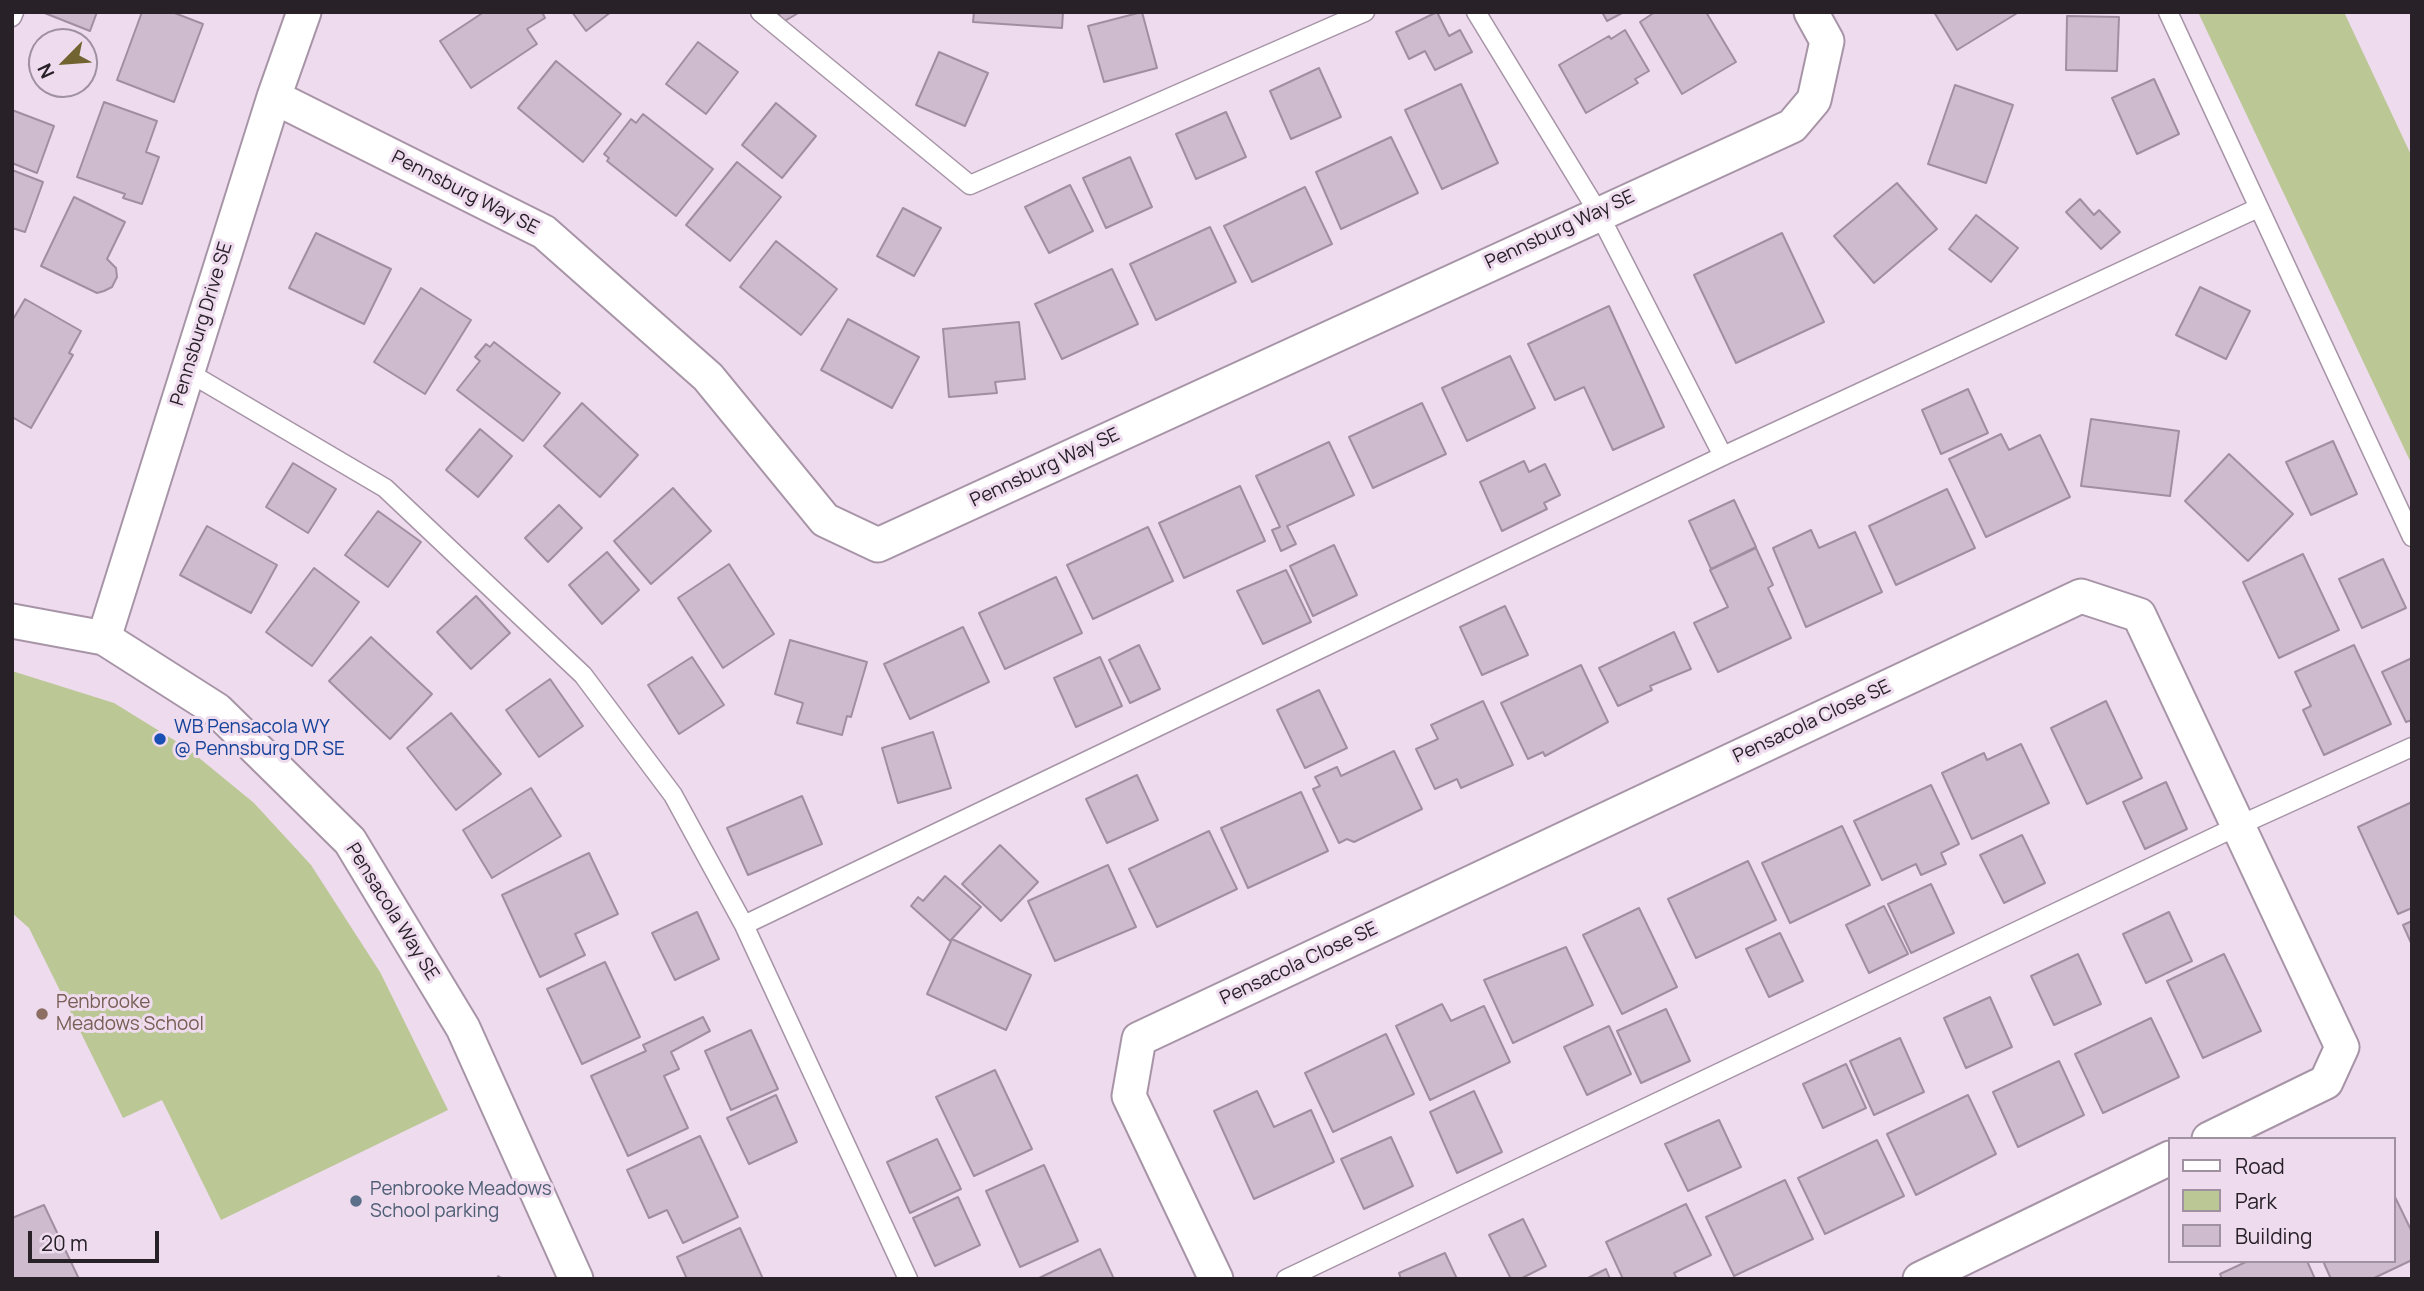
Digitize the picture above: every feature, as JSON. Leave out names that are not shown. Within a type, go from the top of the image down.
[{"type":"street","name":"Pennsburg Drive SE","points":[[104,638],[274,97],[304,12]]},
{"type":"street","name":"Pennsburg Way SE","points":[[274,97],[544,232],[708,377],[825,520],[878,545],[1598,212],[1792,126],[1814,100],[1827,41],[1811,12]]},
{"type":"street","name":"Pensacola Close SE","points":[[1216,1279],[1129,1096],[1139,1039],[2081,596],[2138,615],[2240,825],[2342,1047],[2326,1082],[2213,1137]]},
{"type":"street","name":"Pensacola Way SE","points":[[12,621],[104,638],[217,710],[350,841],[463,1028],[576,1279]]},
{"type":"street","points":[[1920,1279],[2168,1159]]},
{"type":"lane","points":[[12,17],[14,12]]},
{"type":"lane","points":[[760,12],[970,185],[1364,12]]},
{"type":"lane","points":[[1476,12],[1598,212],[1723,456]]},
{"type":"lane","points":[[2168,12],[2412,537]]},
{"type":"lane","points":[[744,925],[1723,456],[2259,208]]},
{"type":"lane","points":[[187,372],[386,488],[583,675],[673,795],[744,925],[908,1279]]},
{"type":"lane","points":[[1286,1279],[2240,825],[2412,747]]},
{"type":"green space","points":[[2198,12],[2344,12],[2412,157],[2412,465]]},
{"type":"green space","points":[[12,671],[114,703],[187,748],[254,803],[311,865],[380,972],[448,1110],[221,1220],[162,1100],[123,1118],[29,928],[12,913]]},
{"type":"building","points":[[42,12],[97,12],[91,28],[82,28]]},
{"type":"building","points":[[142,12],[172,12],[203,24],[174,102],[117,80]]},
{"type":"building","points":[[484,12],[542,12],[545,18],[527,29],[537,44],[471,88],[440,41]]},
{"type":"building","points":[[572,12],[611,12],[586,31]]},
{"type":"building","points":[[778,12],[800,12],[783,22]]},
{"type":"building","points":[[974,12],[1063,12],[1062,28],[973,22]]},
{"type":"building","points":[[1142,12],[1157,68],[1104,82],[1088,26]]},
{"type":"building","points":[[1437,12],[1449,36],[1460,30],[1472,52],[1435,70],[1425,51],[1409,59],[1396,32]]},
{"type":"building","points":[[1602,12],[1624,12],[1607,21]]},
{"type":"building","points":[[1655,12],[1706,12],[1736,62],[1682,94],[1640,22]]},
{"type":"building","points":[[1934,12],[2019,12],[1957,50]]},
{"type":"building","points":[[2067,16],[2119,17],[2117,71],[2066,70]]},
{"type":"building","points":[[1625,30],[1649,71],[1635,79],[1638,83],[1586,113],[1559,65],[1609,36],[1611,39]]},
{"type":"building","points":[[698,42],[738,72],[706,114],[666,84]]},
{"type":"building","points":[[939,52],[988,73],[965,126],[916,105]]},
{"type":"building","points":[[556,61],[621,114],[583,162],[518,108]]},
{"type":"building","points":[[1319,68],[1341,117],[1291,139],[1270,91]]},
{"type":"building","points":[[2154,79],[2179,134],[2137,154],[2112,98]]},
{"type":"building","points":[[1461,84],[1498,163],[1442,189],[1405,110]]},
{"type":"building","points":[[1955,85],[2013,105],[1986,183],[1928,164]]},
{"type":"building","points":[[104,102],[157,121],[146,152],[159,157],[142,204],[123,198],[125,194],[77,177]]},
{"type":"building","points":[[776,103],[816,136],[782,178],[742,145]]},
{"type":"building","points":[[12,110],[54,126],[37,173],[12,163]]},
{"type":"building","points":[[1226,112],[1246,157],[1196,179],[1176,134]]},
{"type":"building","points":[[643,114],[713,169],[676,216],[607,161],[609,158],[604,154],[631,119],[636,123]]},
{"type":"building","points":[[1391,137],[1418,193],[1341,229],[1316,172]]},
{"type":"building","points":[[1130,157],[1152,207],[1106,228],[1083,178]]},
{"type":"building","points":[[737,162],[781,197],[730,261],[686,225]]},
{"type":"building","points":[[12,170],[43,182],[25,232],[12,228]]},
{"type":"building","points":[[1897,183],[1937,229],[1874,283],[1834,236]]},
{"type":"building","points":[[1070,185],[1093,231],[1049,253],[1025,207]]},
{"type":"building","points":[[1305,187],[1332,244],[1252,282],[1224,226]]},
{"type":"building","points":[[74,197],[125,222],[107,259],[116,268],[117,277],[112,287],[97,293],[41,266]]},
{"type":"building","points":[[2080,199],[2094,215],[2099,210],[2120,232],[2101,249],[2066,212]]},
{"type":"building","points":[[903,208],[941,228],[914,276],[877,256]]},
{"type":"building","points":[[1976,215],[2018,248],[1991,282],[1949,249]]},
{"type":"building","points":[[1210,227],[1236,282],[1156,320],[1130,264]]},
{"type":"building","points":[[316,233],[391,269],[364,324],[289,288]]},
{"type":"building","points":[[1782,233],[1824,322],[1736,363],[1694,275]]},
{"type":"building","points":[[776,241],[837,289],[801,335],[740,287]]},
{"type":"building","points":[[1112,269],[1138,324],[1062,359],[1035,304]]},
{"type":"building","points":[[2200,287],[2250,311],[2226,359],[2176,335]]},
{"type":"building","points":[[421,288],[471,320],[425,394],[374,362]]},
{"type":"building","points":[[25,299],[81,331],[69,353],[73,355],[31,428],[12,417],[12,321]]},
{"type":"building","points":[[1609,306],[1664,427],[1613,450],[1584,387],[1555,400],[1528,344]]},
{"type":"building","points":[[848,319],[919,357],[892,408],[821,370]]},
{"type":"building","points":[[1019,322],[1025,379],[995,382],[997,393],[949,397],[943,329]]},
{"type":"building","points":[[494,342],[560,393],[523,441],[457,390],[480,361],[475,357],[486,344],[490,347]]},
{"type":"building","points":[[1510,356],[1535,408],[1467,441],[1442,388]]},
{"type":"building","points":[[1968,389],[1988,433],[1941,454],[1922,410]]},
{"type":"building","points":[[582,403],[638,455],[600,497],[544,446]]},
{"type":"building","points":[[1422,403],[1446,454],[1373,488],[1349,437]]},
{"type":"building","points":[[2091,419],[2179,431],[2170,496],[2081,486]]},
{"type":"building","points":[[480,429],[512,456],[478,497],[446,470]]},
{"type":"building","points":[[2001,434],[2009,450],[2040,435],[2070,497],[1986,537],[1949,459]]},
{"type":"building","points":[[2333,441],[2357,494],[2311,515],[2286,462]]},
{"type":"building","points":[[1329,442],[1354,495],[1287,526],[1296,544],[1281,551],[1272,530],[1280,527],[1256,476]]},
{"type":"building","points":[[2229,454],[2293,514],[2248,561],[2185,501]]},
{"type":"building","points":[[1524,461],[1529,472],[1545,464],[1560,495],[1544,503],[1547,509],[1502,531],[1480,482]]},
{"type":"building","points":[[293,463],[336,489],[308,533],[266,507]]},
{"type":"building","points":[[1240,486],[1265,541],[1184,578],[1159,523]]},
{"type":"building","points":[[673,488],[711,531],[651,584],[614,541]]},
{"type":"building","points":[[1947,489],[1975,548],[1896,585],[1869,526]]},
{"type":"building","points":[[1734,500],[1756,547],[1711,569],[1689,521]]},
{"type":"building","points":[[559,505],[582,528],[548,562],[525,538]]},
{"type":"building","points":[[378,511],[421,542],[388,587],[345,555]]},
{"type":"building","points":[[207,526],[277,565],[251,613],[180,575]]},
{"type":"building","points":[[1148,527],[1173,581],[1093,619],[1067,565]]},
{"type":"building","points":[[1811,530],[1819,548],[1855,532],[1882,592],[1806,627],[1773,548]]},
{"type":"building","points":[[1334,545],[1357,595],[1313,616],[1290,566]]},
{"type":"building","points":[[1756,548],[1773,585],[1768,588],[1791,638],[1718,672],[1694,623],[1728,607],[1710,570]]},
{"type":"building","points":[[607,552],[639,590],[602,624],[569,585]]},
{"type":"building","points":[[2303,554],[2339,630],[2279,658],[2243,582]]},
{"type":"building","points":[[2383,559],[2406,608],[2362,628],[2339,579]]},
{"type":"building","points":[[729,564],[774,634],[723,668],[678,598]]},
{"type":"building","points":[[314,568],[359,602],[312,666],[266,632]]},
{"type":"building","points":[[1286,570],[1311,622],[1263,644],[1237,591]]},
{"type":"building","points":[[1056,577],[1082,633],[1005,669],[979,613]]},
{"type":"building","points":[[476,596],[510,633],[471,669],[437,632]]},
{"type":"building","points":[[1505,606],[1528,655],[1482,675],[1460,627]]},
{"type":"building","points":[[963,627],[989,682],[910,719],[884,664]]},
{"type":"building","points":[[1674,632],[1691,669],[1650,686],[1652,690],[1618,706],[1599,668]]},
{"type":"building","points":[[371,637],[432,694],[390,739],[329,681]]},
{"type":"building","points":[[790,640],[867,662],[851,717],[847,716],[842,735],[797,723],[803,703],[775,694]]},
{"type":"building","points":[[1139,645],[1160,689],[1130,703],[1109,660]]},
{"type":"building","points":[[2354,645],[2391,724],[2324,755],[2303,710],[2311,706],[2295,672]]},
{"type":"building","points":[[692,657],[724,705],[679,734],[648,685]]},
{"type":"building","points":[[1100,657],[1122,706],[1076,727],[1054,678]]},
{"type":"building","points":[[2412,658],[2412,720],[2406,722],[2382,672]]},
{"type":"building","points":[[1581,665],[1608,722],[1545,756],[1543,752],[1528,759],[1501,703]]},
{"type":"building","points":[[550,679],[583,726],[539,757],[506,710]]},
{"type":"building","points":[[1319,690],[1347,748],[1305,768],[1277,710]]},
{"type":"building","points":[[1483,701],[1513,765],[1461,788],[1457,779],[1435,789],[1416,749],[1438,739],[1431,725]]},
{"type":"building","points":[[2106,701],[2142,778],[2087,804],[2051,728]]},
{"type":"building","points":[[451,713],[501,774],[456,810],[407,748]]},
{"type":"building","points":[[933,732],[951,788],[898,803],[882,748]]},
{"type":"building","points":[[2021,744],[2049,803],[1972,839],[1942,773],[1984,753],[1987,760]]},
{"type":"building","points":[[1394,751],[1422,809],[1354,842],[1347,839],[1339,843],[1313,789],[1320,786],[1315,777],[1337,767],[1341,776]]},
{"type":"building","points":[[1137,775],[1158,820],[1107,843],[1086,799]]},
{"type":"building","points":[[2166,782],[2187,829],[2145,849],[2123,802]]},
{"type":"building","points":[[1931,785],[1959,844],[1941,853],[1946,864],[1921,875],[1916,864],[1882,880],[1854,821]]},
{"type":"building","points":[[531,788],[561,836],[492,878],[463,830]]},
{"type":"building","points":[[1301,792],[1328,851],[1248,888],[1221,828]]},
{"type":"building","points":[[802,796],[822,844],[748,875],[727,828]]},
{"type":"building","points":[[2412,802],[2412,908],[2398,914],[2358,827]]},
{"type":"building","points":[[1842,826],[1870,885],[1790,923],[1762,863]]},
{"type":"building","points":[[1209,831],[1237,889],[1157,927],[1129,869]]},
{"type":"building","points":[[2022,835],[2045,883],[2004,903],[1980,855]]},
{"type":"building","points":[[1000,845],[1038,882],[1001,921],[962,884]]},
{"type":"building","points":[[589,853],[618,914],[575,934],[585,955],[540,977],[502,895]]},
{"type":"building","points":[[1748,861],[1776,920],[1696,958],[1668,899]]},
{"type":"building","points":[[1108,865],[1136,927],[1055,961],[1028,901]]},
{"type":"building","points":[[945,876],[981,907],[950,941],[911,906],[918,897],[923,901]]},
{"type":"building","points":[[1931,884],[1954,933],[1911,953],[1888,904]]},
{"type":"building","points":[[1884,906],[1908,954],[1869,973],[1846,925]]},
{"type":"building","points":[[1639,908],[1677,987],[1622,1014],[1583,935]]},
{"type":"building","points":[[697,912],[719,959],[675,980],[652,933]]},
{"type":"building","points":[[2169,912],[2192,961],[2146,983],[2123,934]]},
{"type":"building","points":[[2412,921],[2412,945],[2403,925]]},
{"type":"building","points":[[1780,933],[1803,981],[1769,997],[1746,949]]},
{"type":"building","points":[[952,939],[1031,975],[1006,1030],[927,994]]},
{"type":"building","points":[[1566,947],[1593,1005],[1513,1043],[1484,980]]},
{"type":"building","points":[[2078,954],[2101,1004],[2054,1025],[2031,976]]},
{"type":"building","points":[[2224,954],[2261,1031],[2203,1058],[2167,981]]},
{"type":"building","points":[[605,962],[640,1037],[582,1064],[547,989]]},
{"type":"building","points":[[1990,997],[2012,1047],[1966,1068],[1944,1018]]},
{"type":"building","points":[[1442,1004],[1451,1021],[1484,1006],[1510,1062],[1430,1100],[1396,1026]]},
{"type":"building","points":[[1666,1009],[1690,1061],[1641,1083],[1617,1031]]},
{"type":"building","points":[[703,1017],[710,1031],[671,1052],[679,1069],[664,1076],[688,1128],[628,1156],[591,1076],[646,1051],[643,1045]]},
{"type":"building","points":[[2151,1018],[2179,1077],[2103,1113],[2075,1054]]},
{"type":"building","points":[[1609,1026],[1631,1074],[1587,1095],[1564,1047]]},
{"type":"building","points":[[751,1030],[778,1089],[731,1110],[705,1051]]},
{"type":"building","points":[[1386,1034],[1414,1094],[1333,1132],[1305,1073]]},
{"type":"building","points":[[1900,1038],[1924,1092],[1874,1115],[1850,1061]]},
{"type":"building","points":[[2059,1061],[2084,1115],[2018,1147],[1993,1092]]},
{"type":"building","points":[[1846,1064],[1866,1108],[1823,1128],[1803,1084]]},
{"type":"building","points":[[995,1070],[1032,1149],[974,1176],[936,1097]]},
{"type":"building","points":[[1257,1091],[1274,1127],[1311,1110],[1334,1162],[1254,1199],[1214,1111]]},
{"type":"building","points":[[1474,1091],[1502,1152],[1457,1173],[1430,1112]]},
{"type":"building","points":[[776,1095],[797,1142],[749,1164],[727,1118]]},
{"type":"building","points":[[1968,1095],[1996,1154],[1916,1195],[1887,1134]]},
{"type":"building","points":[[1719,1120],[1741,1167],[1688,1191],[1665,1144]]},
{"type":"building","points":[[700,1136],[738,1217],[683,1243],[667,1210],[649,1218],[627,1170]]},
{"type":"building","points":[[1391,1137],[1413,1186],[1364,1209],[1341,1159]]},
{"type":"building","points":[[937,1139],[961,1189],[910,1213],[887,1162]]},
{"type":"building","points":[[1877,1140],[1904,1196],[1825,1234],[1798,1178]]},
{"type":"building","points":[[1044,1165],[1078,1241],[1020,1267],[986,1191]]},
{"type":"building","points":[[1785,1180],[1813,1239],[1734,1276],[1706,1217]]},
{"type":"building","points":[[958,1197],[980,1245],[935,1266],[913,1218]]},
{"type":"building","points":[[2396,1199],[2412,1232],[2412,1260],[2372,1279],[2331,1279],[2324,1263],[2396,1263]]},
{"type":"building","points":[[1686,1204],[1711,1255],[1674,1273],[1677,1279],[1623,1279],[1606,1242]]},
{"type":"building","points":[[44,1205],[79,1279],[12,1279],[12,1218]]},
{"type":"building","points":[[1523,1219],[1546,1266],[1520,1279],[1511,1279],[1489,1235]]},
{"type":"building","points":[[740,1228],[763,1279],[687,1279],[677,1257]]},
{"type":"building","points":[[1100,1249],[1114,1279],[1037,1279]]},
{"type":"building","points":[[1445,1253],[1457,1279],[1401,1279],[1399,1273]]},
{"type":"building","points":[[2244,1263],[2308,1263],[2315,1279],[2222,1279],[2220,1274]]},
{"type":"building","points":[[1606,1269],[1610,1279],[1586,1279]]},
{"type":"place","name":"WB Pensacola WY @ Pennsburg DR SE","points":[[160,739]]},
{"type":"place","name":"Penbrooke Meadows School","points":[[42,1014]]},
{"type":"place","name":"Penbrooke Meadows School parking","points":[[356,1201]]}]
